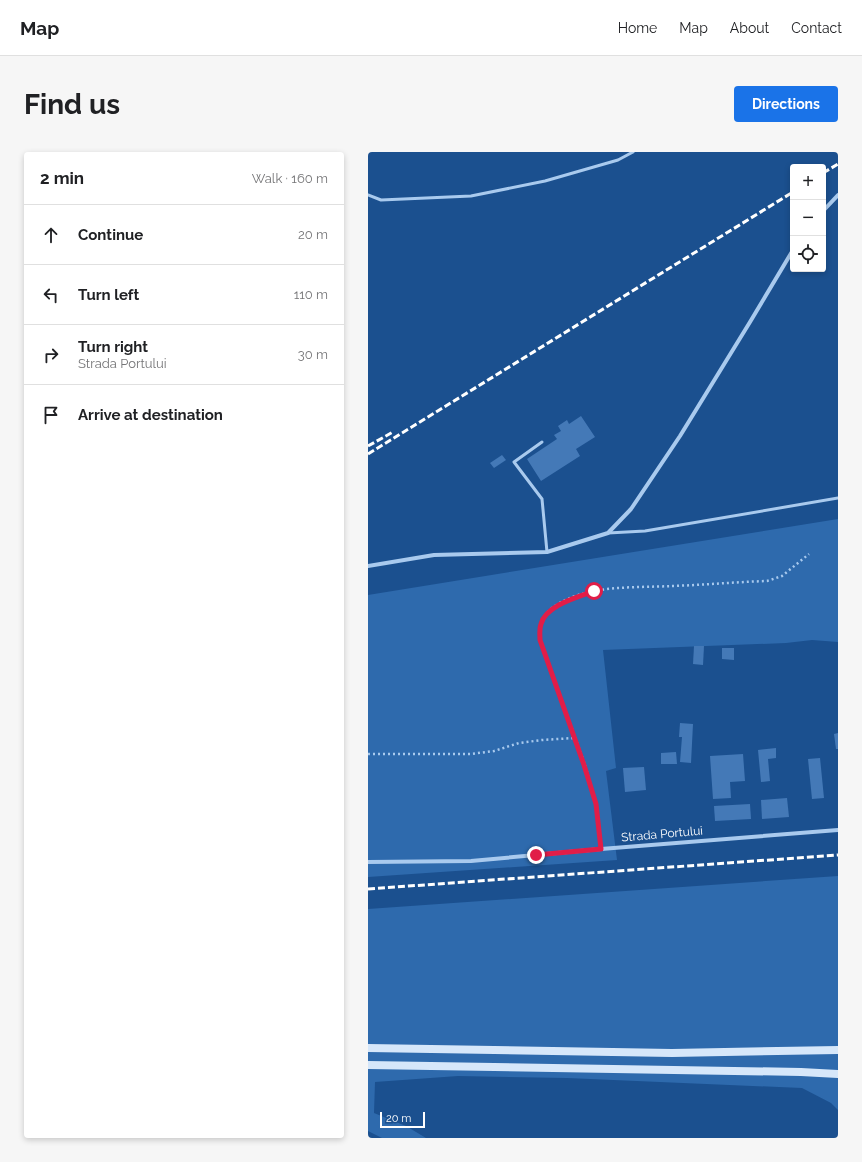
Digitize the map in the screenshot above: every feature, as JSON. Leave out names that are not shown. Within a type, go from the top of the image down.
[{"type":"street","points":[[826,208],[838,195]]},
{"type":"street","points":[[368,566],[434,554],[547,552],[608,533],[631,508],[680,436],[790,255]]},
{"type":"street","name":"Strada Portului","points":[[368,862],[470,861],[838,830]]},
{"type":"street","points":[[368,1048],[672,1053],[838,1050]]},
{"type":"street","points":[[368,1066],[801,1072],[838,1074]]},
{"type":"lane","points":[[368,195],[381,200],[471,196],[546,181],[618,160],[633,152]]},
{"type":"lane","points":[[542,442],[514,462],[542,499],[547,552]]},
{"type":"lane","points":[[608,533],[645,531],[838,498]]},
{"type":"path","points":[[601,849],[596,804],[584,765],[540,640],[541,623],[550,610],[566,600],[594,591],[620,588],[767,581],[782,576],[809,554]]},
{"type":"path","points":[[368,754],[471,754],[494,751],[519,743],[574,738]]},
{"type":"shaded area","points":[[838,519],[838,642],[812,640],[786,643],[603,650],[616,768],[606,771],[617,860],[368,877],[368,595]]},
{"type":"shaded area","points":[[838,876],[838,1110],[831,1103],[802,1088],[567,1078],[458,1076],[375,1082],[374,1113],[406,1126],[426,1138],[382,1138],[368,1131],[368,909]]},
{"type":"building","points":[[581,416],[595,437],[576,449],[580,456],[541,481],[527,459],[557,439],[554,435],[561,431],[558,426],[567,420],[569,424]]},
{"type":"building","points":[[502,455],[506,460],[494,468],[490,463]]},
{"type":"building","points":[[694,646],[704,646],[703,665],[693,664]]},
{"type":"building","points":[[722,648],[734,648],[734,660],[722,659]]},
{"type":"building","points":[[680,723],[693,724],[691,763],[680,762],[682,737],[679,737]]},
{"type":"building","points":[[838,733],[838,749],[836,749],[834,734]]},
{"type":"building","points":[[776,748],[776,758],[768,759],[770,781],[761,782],[758,750]]},
{"type":"building","points":[[676,752],[677,764],[661,764],[661,753]]},
{"type":"building","points":[[743,754],[745,781],[730,782],[731,798],[713,799],[710,756]]},
{"type":"building","points":[[820,758],[824,798],[812,799],[808,759]]},
{"type":"building","points":[[644,767],[646,790],[625,792],[623,768]]},
{"type":"building","points":[[787,798],[789,817],[762,819],[761,800]]},
{"type":"building","points":[[750,804],[751,819],[715,821],[714,806]]},
{"type":"railway","points":[[826,171],[838,164]]},
{"type":"railway","points":[[368,454],[790,194]]},
{"type":"railway","points":[[368,446],[393,432]]},
{"type":"railway","points":[[368,889],[838,855]]},
{"type":"route","points":[[536,855],[601,849],[596,804],[584,765],[540,640],[541,623],[550,610],[566,600],[594,591]]}]
